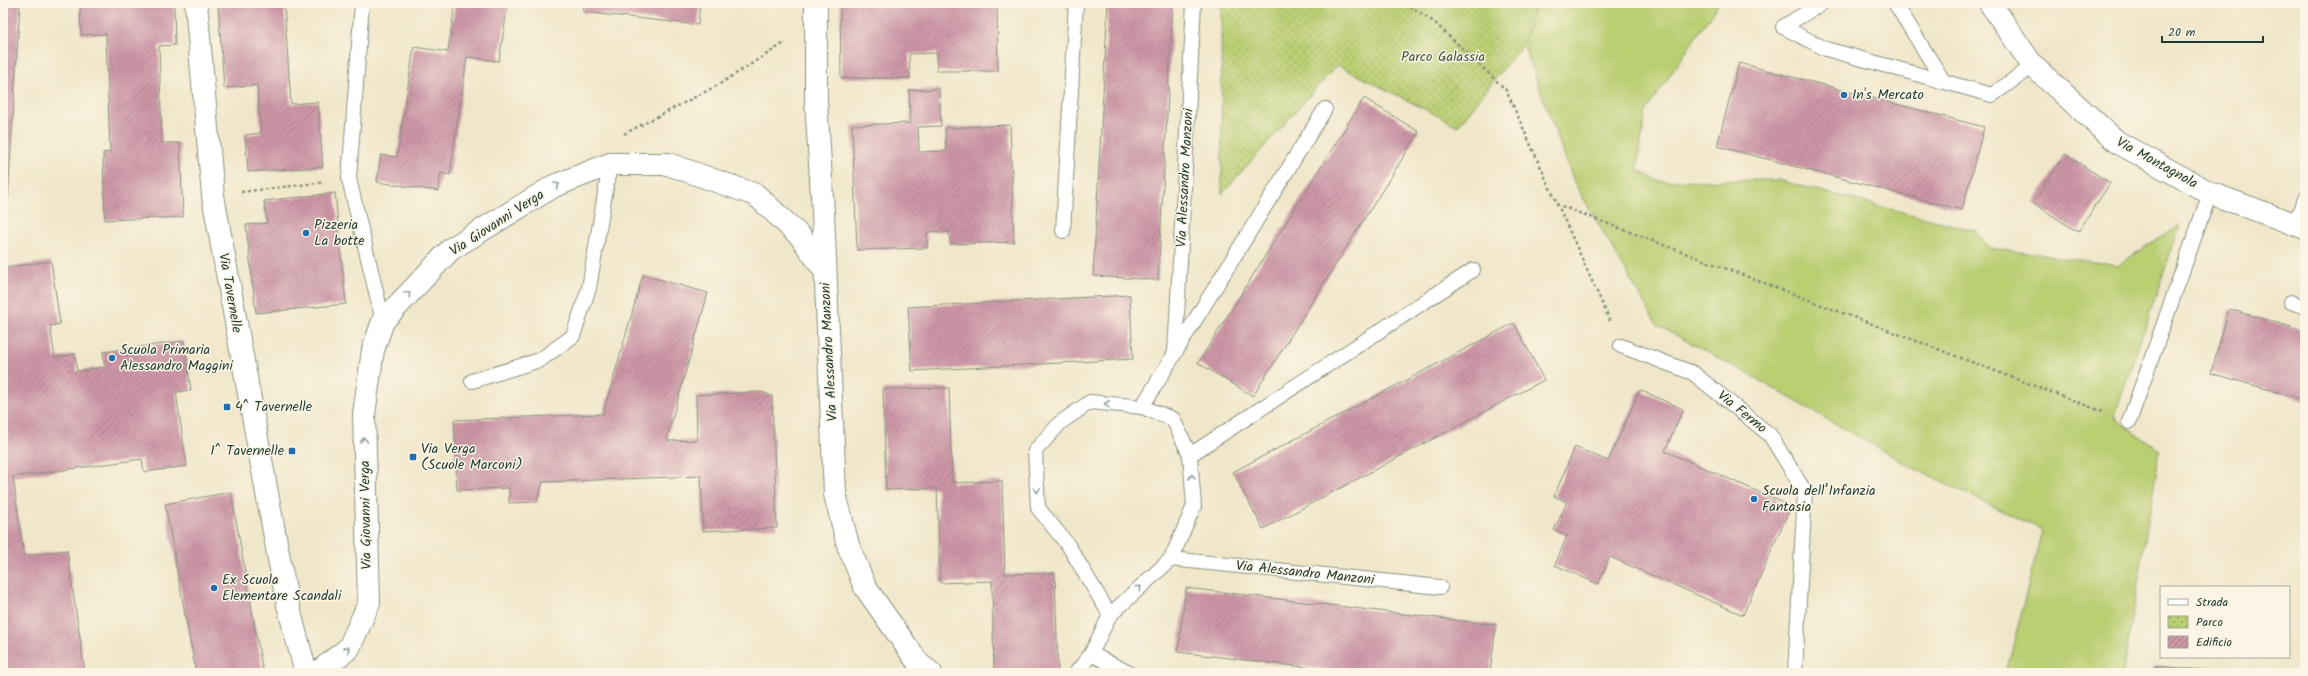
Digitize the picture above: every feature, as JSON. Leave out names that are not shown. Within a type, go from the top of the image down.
[{"type":"street","name":"Via Tavernelle","points":[[196,3],[213,196],[279,559],[288,605],[306,673]]},
{"type":"street","name":"Via Montagnola","points":[[1990,3],[2033,66],[2117,142],[2210,193],[2300,226]]},
{"type":"street","name":"Via Alessandro Manzoni","points":[[816,14],[816,100],[823,212],[835,494],[848,545],[865,587],[890,625],[919,664],[931,673]]},
{"type":"street","name":"Via Giovanni Verga","points":[[316,673],[349,648],[368,603],[364,414],[370,364],[383,321],[451,249],[554,186],[610,164],[668,164],[756,195],[801,237],[825,271]]},
{"type":"lane","points":[[362,3],[349,179],[383,321]]},
{"type":"lane","points":[[1063,231],[1076,3]]},
{"type":"lane","name":"Via Alessandro Manzoni","points":[[1175,353],[1194,3]]},
{"type":"lane","points":[[1822,3],[1783,27],[1826,49],[1992,95],[2033,66]]},
{"type":"lane","points":[[1895,3],[1944,82]]},
{"type":"lane","name":"Via Alessandro Manzoni","points":[[1142,407],[1325,109]]},
{"type":"lane","points":[[472,381],[540,360],[573,336],[589,288],[610,164]]},
{"type":"lane","points":[[2129,422],[2210,193]]},
{"type":"lane","points":[[2300,226],[2305,199]]},
{"type":"lane","points":[[1190,455],[1473,270]]},
{"type":"lane","points":[[2291,302],[2305,307]]},
{"type":"lane","name":"Via Fermo","points":[[1621,346],[1693,373],[1770,435],[1805,492],[1795,673]]},
{"type":"lane","points":[[1076,673],[1091,654],[1110,615],[1170,559],[1194,506],[1190,455],[1173,419],[1142,407],[1090,402],[1060,423],[1035,451],[1038,508],[1068,545],[1110,615]]},
{"type":"lane","name":"Via Alessandro Manzoni","points":[[1170,559],[1440,587]]},
{"type":"lane","points":[[1091,654],[1129,673]]},
{"type":"path","points":[[1404,3],[1434,22],[1506,90],[1621,346]]},
{"type":"path","points":[[610,164],[616,138],[676,109],[718,85],[816,14]]},
{"type":"path","points":[[213,196],[349,179]]},
{"type":"path","points":[[1556,204],[2129,422]]},
{"type":"green space","name":"Parco Galassia","points":[[1221,3],[1535,3],[1523,44],[1458,126],[1337,65],[1222,194]]},
{"type":"green space","points":[[1535,3],[1719,3],[1646,111],[1637,169],[1657,181],[1778,180],[1976,231],[1989,248],[2118,265],[2180,225],[2114,418],[2160,450],[2123,673],[2006,673],[2042,530],[1911,467],[1755,378],[1657,325],[1574,182],[1523,44]]},
{"type":"building","points":[[3,3],[20,3],[8,198],[3,197]]},
{"type":"building","points":[[80,3],[174,3],[175,45],[159,46],[162,143],[180,143],[183,217],[105,220],[103,153],[110,152],[106,34],[81,35]]},
{"type":"building","points":[[218,3],[284,3],[291,104],[318,102],[323,167],[248,172],[245,135],[261,133],[257,85],[224,88]]},
{"type":"building","points":[[455,3],[508,3],[499,61],[467,57],[450,175],[441,173],[438,191],[377,182],[381,155],[397,157],[414,47],[448,52]]},
{"type":"building","points":[[584,3],[700,3],[698,25],[583,12]]},
{"type":"building","points":[[840,3],[997,3],[998,71],[937,71],[937,53],[909,54],[910,78],[841,78]]},
{"type":"building","points":[[1108,3],[1173,3],[1158,280],[1093,276]]},
{"type":"building","points":[[1739,63],[1984,127],[1962,210],[1717,146]]},
{"type":"building","points":[[939,89],[941,126],[918,127],[919,152],[946,151],[945,128],[1010,125],[1014,242],[950,244],[949,231],[927,232],[927,248],[857,250],[852,125],[910,123],[909,90]]},
{"type":"building","points":[[1364,98],[1419,132],[1253,396],[1198,363]]},
{"type":"building","points":[[2065,154],[2110,183],[2078,232],[2033,203]]},
{"type":"building","points":[[335,193],[346,304],[256,313],[246,225],[267,223],[264,201]]},
{"type":"building","points":[[51,261],[60,324],[50,326],[55,358],[75,354],[77,371],[105,367],[103,352],[184,341],[191,390],[176,392],[187,466],[144,472],[142,459],[13,477],[24,556],[67,550],[85,673],[3,673],[3,268]]},
{"type":"building","points":[[643,275],[708,293],[668,434],[668,441],[697,440],[696,395],[761,392],[772,396],[777,528],[703,531],[701,476],[543,482],[537,502],[509,503],[509,488],[457,490],[454,420],[603,414]]},
{"type":"building","points":[[1130,295],[1133,359],[912,371],[908,307]]},
{"type":"building","points":[[2229,309],[2305,331],[2305,400],[2211,373]]},
{"type":"building","points":[[1514,323],[1544,380],[1263,529],[1233,472]]},
{"type":"building","points":[[949,388],[952,483],[1002,481],[1005,574],[1055,573],[1058,673],[994,673],[992,581],[940,583],[937,488],[886,490],[883,389]]},
{"type":"building","points":[[1640,390],[1683,409],[1665,451],[1791,506],[1743,615],[1610,557],[1598,584],[1555,565],[1567,536],[1554,530],[1567,502],[1554,496],[1575,447],[1608,461]]},
{"type":"building","name":"Ex Scuola Elementare Scandali","points":[[231,492],[263,673],[196,673],[165,504]]},
{"type":"building","points":[[1186,588],[1496,625],[1490,673],[1355,673],[1178,652]]},
{"type":"building","points":[[2154,666],[2218,671],[2217,673],[2153,673]]},
{"type":"place","name":"In's Mercato","points":[[1844,95]]},
{"type":"place","name":"Pizzeria La botte","points":[[306,233]]},
{"type":"place","name":"Scuola Primaria Alessandro Maggini","points":[[112,358]]},
{"type":"place","name":"4^ Tavernelle","points":[[227,407]]},
{"type":"place","name":"1^ Tavernelle","points":[[292,451]]},
{"type":"place","name":"Via Verga (Scuole Marconi)","points":[[413,457]]},
{"type":"place","name":"Scuola dell’Infanzia Fantasia","points":[[1754,499]]},
{"type":"place","name":"Ex Scuola Elementare Scandali","points":[[214,588]]}]
